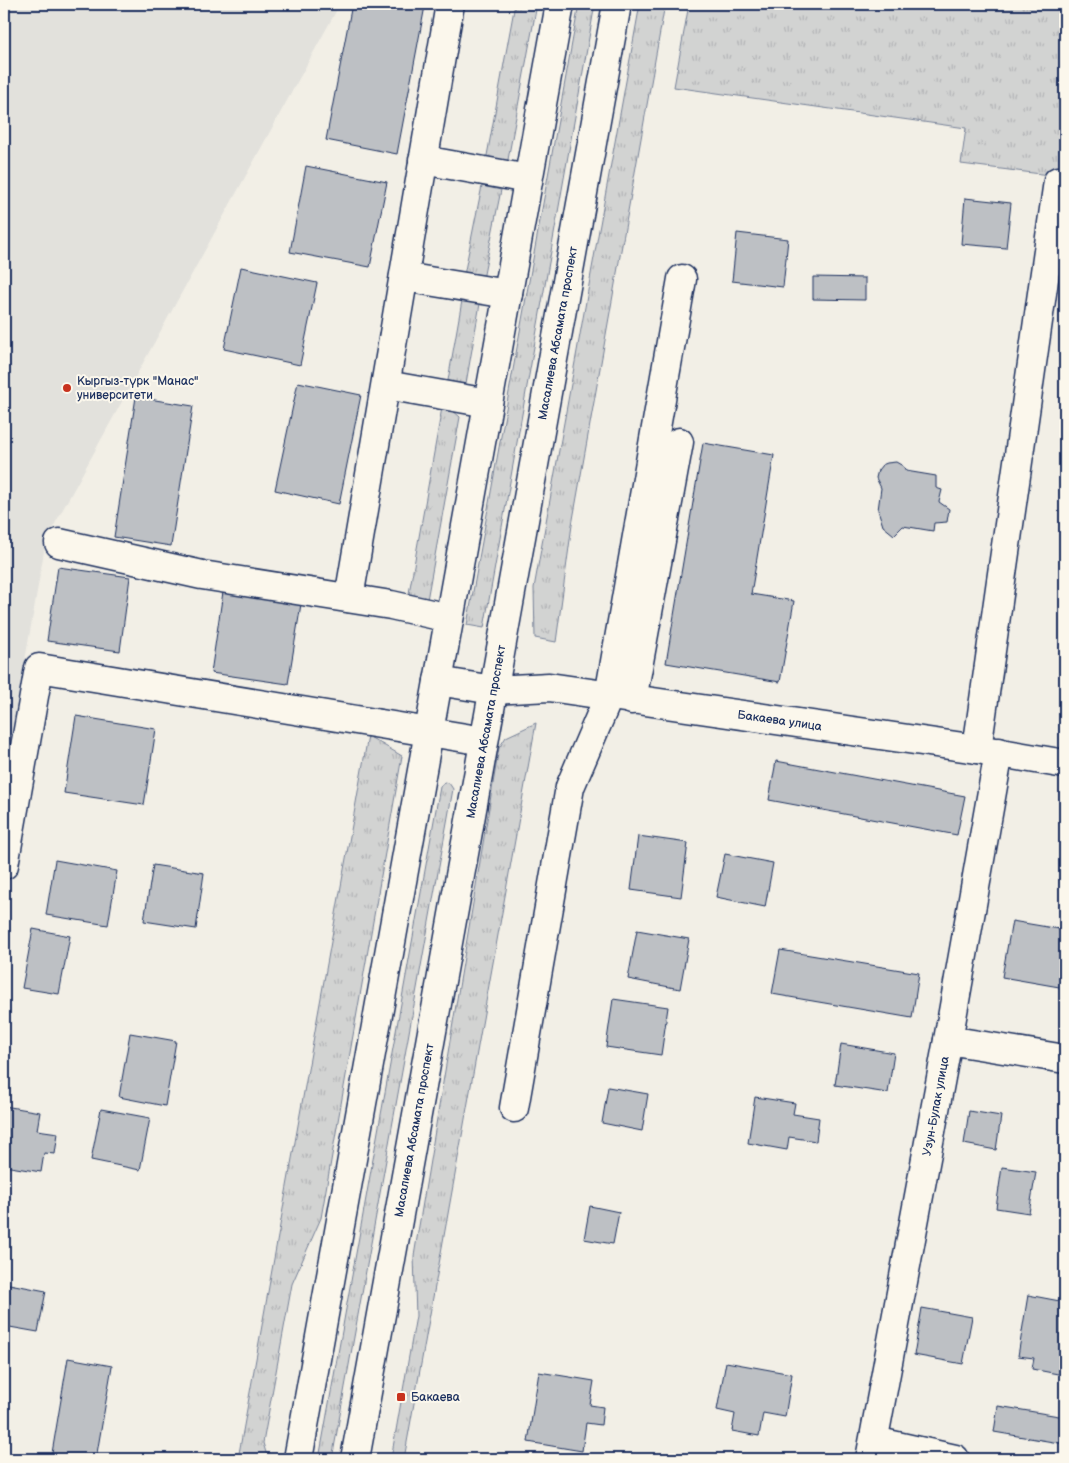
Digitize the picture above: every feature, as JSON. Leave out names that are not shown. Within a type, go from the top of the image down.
[{"type":"street","points":[[349,598],[450,4]]},
{"type":"street","points":[[298,1459],[560,4]]},
{"type":"street","name":"Масалиева Абсамата проспект","points":[[355,1459],[617,4]]},
{"type":"street","points":[[423,160],[528,179]]},
{"type":"street","name":"Узун-Булак улица","points":[[872,1450],[948,1040],[988,751],[1058,181]]},
{"type":"street","points":[[404,277],[508,294]]},
{"type":"street","points":[[620,698],[682,279]]},
{"type":"street","points":[[386,385],[488,403]]},
{"type":"street","points":[[514,1108],[570,787],[620,698],[678,442]]},
{"type":"street","points":[[59,543],[202,575],[391,605],[449,618]]},
{"type":"street","points":[[4,865],[39,668],[484,741]]},
{"type":"street","name":"Бакаева улица","points":[[438,681],[493,690],[550,687],[1065,764]]},
{"type":"street","points":[[948,1040],[1065,1059]]},
{"type":"street","points":[[872,1450],[955,1459]]},
{"type":"shaded area","name":"Кыргыз-түрк \"Манас\" университети","points":[[4,4],[340,4],[46,540],[4,781]]},
{"type":"green space","points":[[515,4],[537,4],[507,165],[486,161]]},
{"type":"green space","points":[[579,4],[595,4],[484,628],[467,625]]},
{"type":"green space","points":[[640,4],[665,4],[572,525],[556,642],[535,638],[534,588]]},
{"type":"green space","points":[[689,4],[1065,4],[1065,177],[961,164],[966,128],[674,87]]},
{"type":"green space","points":[[482,186],[501,190],[483,279],[464,275]]},
{"type":"green space","points":[[463,295],[481,298],[465,389],[447,386]]},
{"type":"green space","points":[[443,402],[460,417],[427,600],[408,599]]},
{"type":"green space","points":[[536,723],[404,1459],[391,1459],[416,1316],[414,1256],[499,748],[506,737]]},
{"type":"green space","points":[[368,736],[402,756],[321,1218],[292,1284],[263,1443],[268,1459],[238,1459]]},
{"type":"green space","points":[[444,782],[449,783],[453,789],[332,1459],[319,1459],[440,787]]},
{"type":"building","points":[[352,4],[412,4],[425,6],[397,154],[326,140]]},
{"type":"building","points":[[306,166],[387,182],[370,267],[290,252]]},
{"type":"building","points":[[965,198],[1011,203],[1006,248],[961,244]]},
{"type":"building","points":[[737,233],[788,239],[783,287],[732,281]]},
{"type":"building","points":[[241,267],[317,283],[300,365],[224,349]]},
{"type":"building","points":[[813,277],[865,278],[865,300],[813,299]]},
{"type":"building","points":[[298,382],[361,395],[339,504],[275,490]]},
{"type":"building","points":[[136,397],[193,406],[171,546],[114,537]]},
{"type":"building","points":[[703,443],[774,455],[751,594],[794,601],[780,682],[666,663]]},
{"type":"building","points":[[896,462],[903,466],[906,471],[936,476],[936,488],[942,490],[939,502],[949,509],[947,522],[934,523],[933,531],[903,526],[894,535],[883,526],[878,510],[881,488],[876,478],[878,470],[882,465]]},
{"type":"building","points":[[58,567],[130,577],[120,651],[47,641]]},
{"type":"building","points":[[223,592],[301,604],[288,684],[211,673]]},
{"type":"building","points":[[76,716],[156,729],[144,805],[64,793]]},
{"type":"building","points":[[776,761],[965,796],[957,835],[769,800]]},
{"type":"building","points":[[638,836],[688,843],[681,897],[631,890]]},
{"type":"building","points":[[725,854],[773,863],[765,907],[716,897]]},
{"type":"building","points":[[55,860],[117,871],[108,925],[46,915]]},
{"type":"building","points":[[153,865],[204,873],[196,929],[144,921]]},
{"type":"building","points":[[1012,921],[1065,930],[1065,988],[1002,977]]},
{"type":"building","points":[[33,929],[70,936],[59,994],[22,988]]},
{"type":"building","points":[[637,930],[689,939],[680,989],[628,979]]},
{"type":"building","points":[[780,950],[919,973],[912,1018],[772,994]]},
{"type":"building","points":[[613,999],[668,1007],[661,1055],[606,1047]]},
{"type":"building","points":[[130,1033],[176,1041],[165,1106],[119,1097]]},
{"type":"building","points":[[841,1044],[894,1053],[888,1093],[835,1085]]},
{"type":"building","points":[[608,1087],[648,1094],[642,1131],[602,1123]]},
{"type":"building","points":[[755,1097],[795,1103],[793,1114],[819,1118],[816,1141],[789,1137],[787,1150],[748,1143]]},
{"type":"building","points":[[4,1106],[40,1112],[37,1130],[58,1133],[55,1154],[44,1153],[41,1172],[4,1166]]},
{"type":"building","points":[[101,1109],[150,1118],[140,1170],[91,1160]]},
{"type":"building","points":[[969,1111],[1001,1116],[996,1150],[964,1144]]},
{"type":"building","points":[[1002,1167],[1036,1172],[1029,1213],[996,1208]]},
{"type":"building","points":[[590,1206],[619,1212],[613,1244],[584,1239]]},
{"type":"building","points":[[4,1283],[46,1291],[38,1332],[4,1326]]},
{"type":"building","points":[[1028,1295],[1065,1302],[1065,1363],[1063,1375],[1032,1369],[1034,1358],[1018,1356]]},
{"type":"building","points":[[922,1308],[972,1317],[963,1364],[914,1355]]},
{"type":"building","points":[[68,1358],[112,1366],[96,1459],[51,1459]]},
{"type":"building","points":[[726,1362],[792,1374],[785,1417],[763,1413],[759,1436],[732,1431],[735,1414],[717,1410]]},
{"type":"building","points":[[539,1372],[594,1381],[590,1405],[603,1407],[601,1425],[586,1423],[582,1451],[528,1442]]},
{"type":"building","points":[[998,1406],[1065,1417],[1065,1444],[994,1432]]},
{"type":"place","name":"Кыргыз-түрк \"Манас\" университети","points":[[67,388]]},
{"type":"place","name":"Бакаева","points":[[401,1397]]}]
